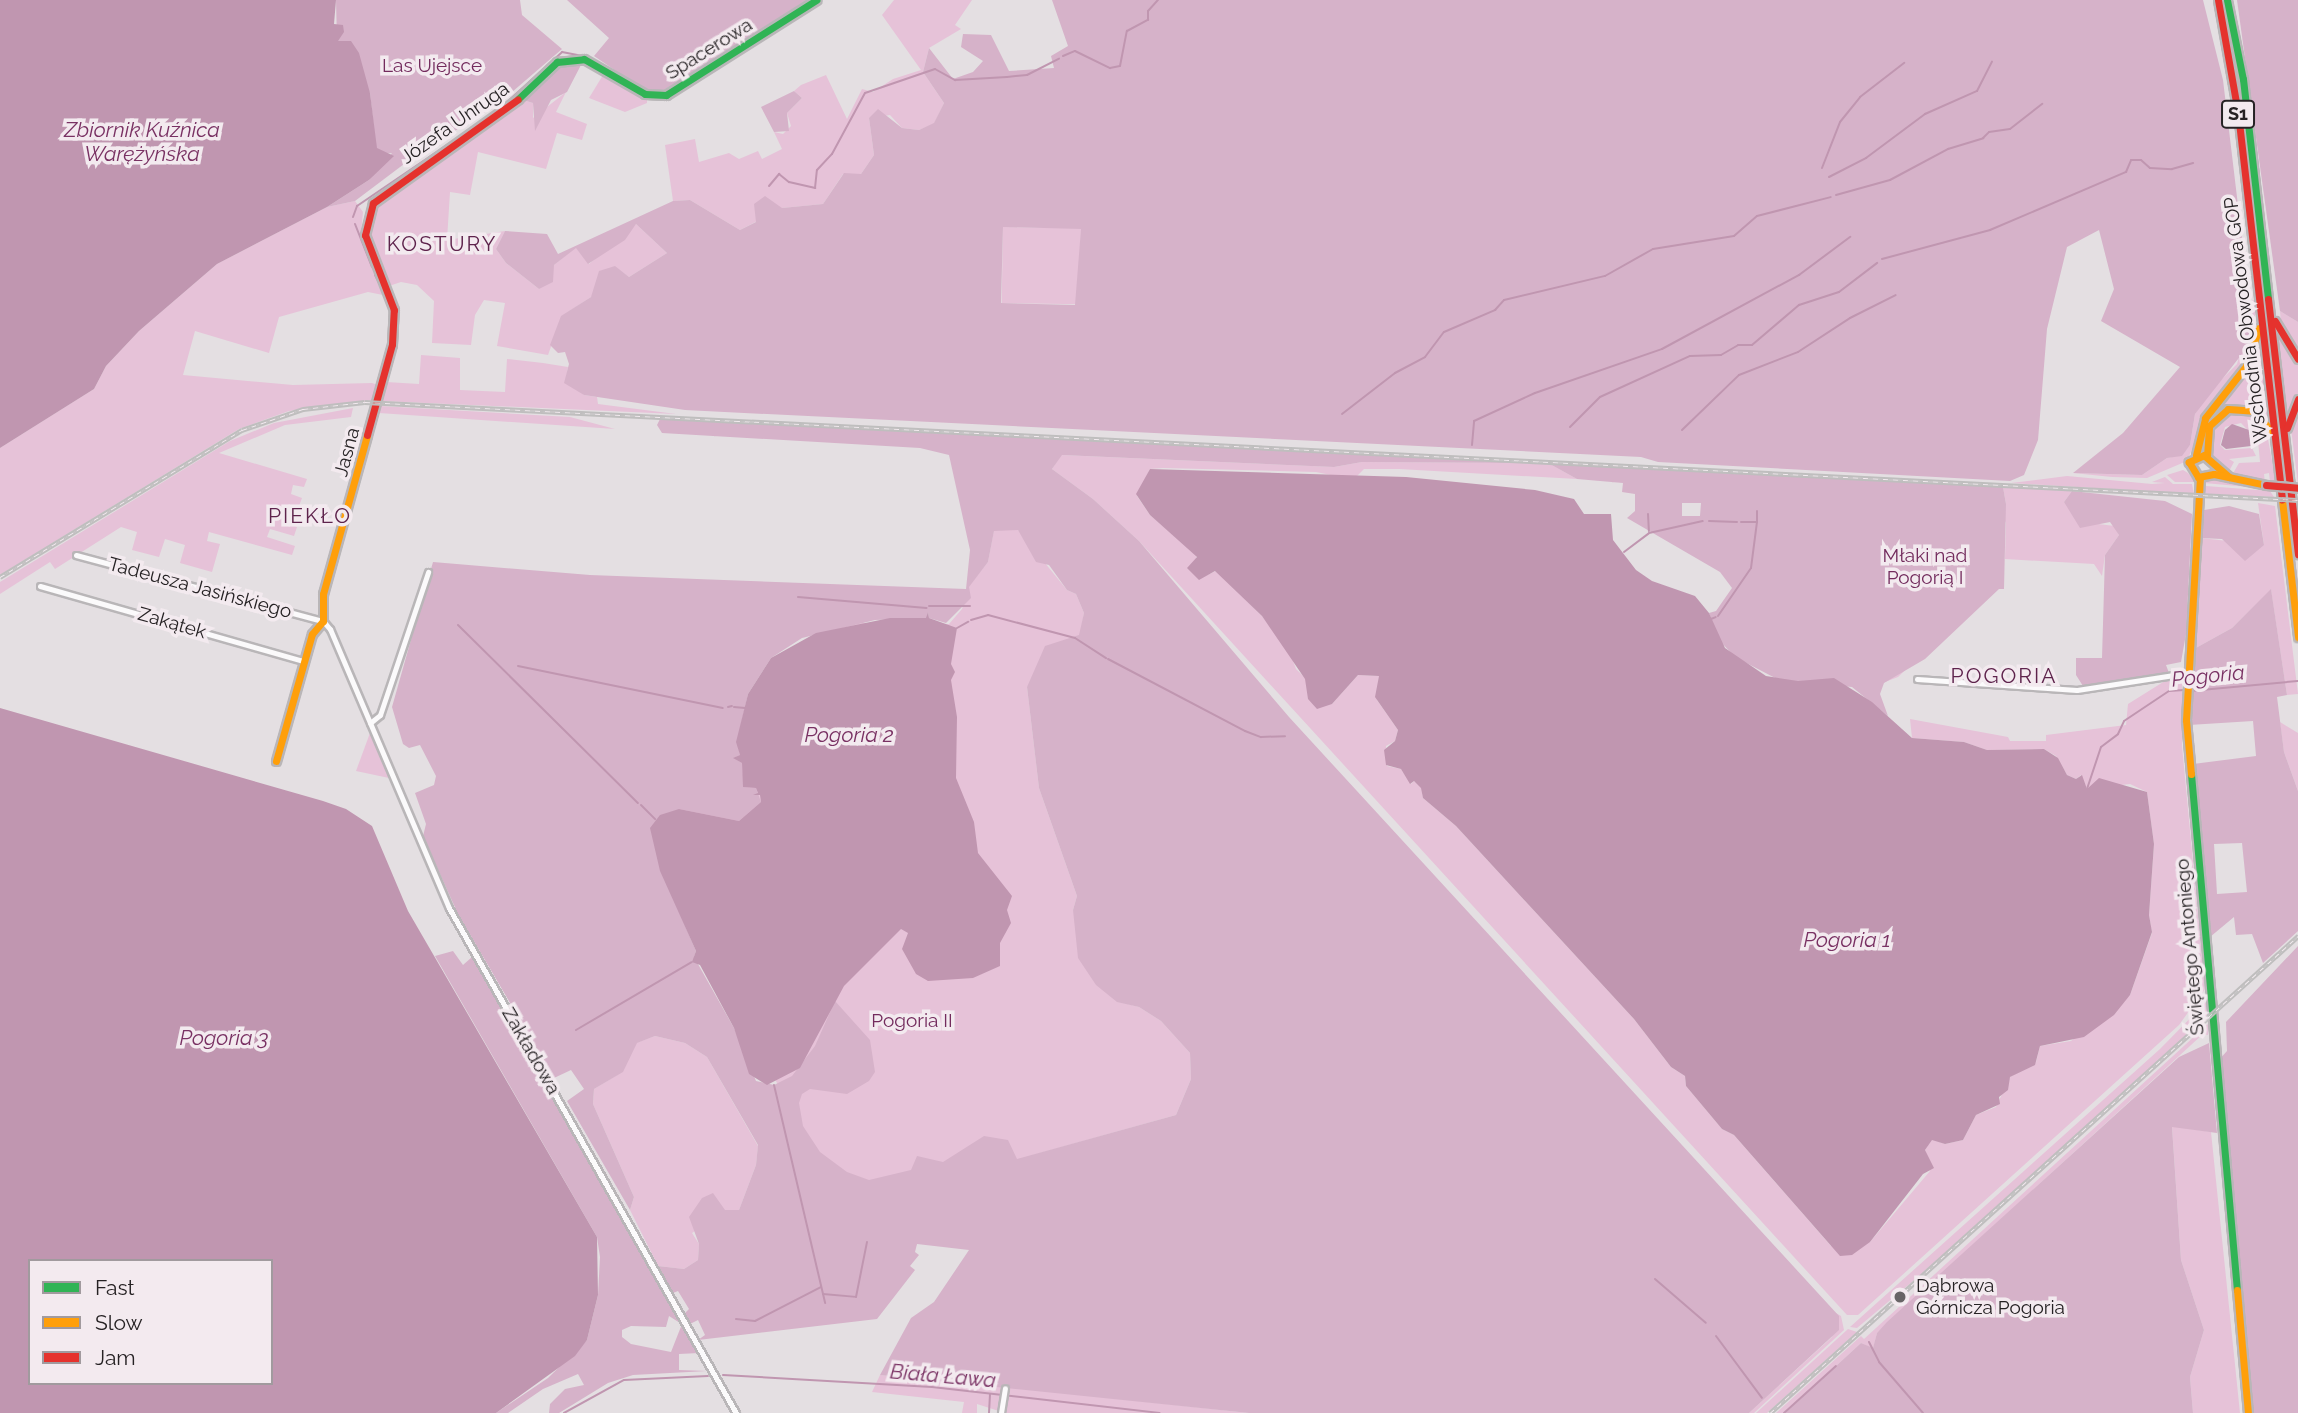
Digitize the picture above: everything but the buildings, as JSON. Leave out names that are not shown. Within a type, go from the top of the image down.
[{"type":"main road","name":"Spacerowa","points":[[653,96],[675,91],[816,0]]},
{"type":"main road","name":"Wschodnia Obwodowa GOP","points":[[2218,0],[2238,113],[2298,637]]},
{"type":"main road","name":"Wschodnia Obwodowa GOP","points":[[2227,0],[2241,71],[2298,554]]},
{"type":"main road","name":"Józefa Unruga","points":[[378,269],[365,231],[373,203],[506,110],[554,64],[568,58],[584,59],[653,96]]},
{"type":"main road","name":"Jasna","points":[[276,761],[313,632],[323,621],[323,596],[394,335],[394,310],[378,269]]},
{"type":"main road","points":[[2270,311],[2283,340],[2298,359]]},
{"type":"main road","points":[[2261,313],[2251,358],[2207,415],[2196,455],[2189,466],[2204,476],[2229,477],[2298,488]]},
{"type":"main road","points":[[2285,442],[2289,416],[2298,399]]},
{"type":"main road","points":[[2229,477],[2212,464],[2207,456],[2209,426],[2231,408],[2258,414],[2276,443]]},
{"type":"main road","points":[[2196,455],[2207,456]]},
{"type":"main road","points":[[2204,476],[2212,464]]},
{"type":"main road","name":"Świętego Antoniego","points":[[2204,476],[2187,694],[2248,1413]]},
{"type":"street","name":"Tadeusza Jasińskiego","points":[[76,555],[323,621]]},
{"type":"street","points":[[370,723],[380,715],[428,572]]},
{"type":"street","name":"Zakątek","points":[[40,586],[304,661]]},
{"type":"street","name":"Zakładowa","points":[[323,621],[335,638],[449,908],[736,1413]]},
{"type":"street","points":[[1917,679],[2082,690],[2188,673]]},
{"type":"street","points":[[1001,1413],[1005,1389]]},
{"type":"green space","name":"Las Ujejsce","points":[[336,0],[520,0],[522,15],[562,49],[498,104],[416,155],[355,201],[327,207],[369,180],[392,153],[383,154],[376,148],[370,93],[337,41]]},
{"type":"green space","points":[[567,0],[811,0],[669,92],[650,94],[594,56],[609,38]]},
{"type":"green space","points":[[894,0],[972,0],[955,25],[961,29],[929,48],[923,72],[944,103],[934,124],[919,130],[902,128],[890,115],[869,118],[874,155],[861,174],[843,174],[823,204],[782,208],[740,230],[690,200],[673,201],[665,145],[695,139],[699,162],[729,153],[739,159],[758,151],[762,159],[782,149],[774,132],[783,134],[791,126],[787,113],[802,98],[794,91],[801,85],[826,75],[847,119],[862,89],[873,92],[893,79],[921,70],[882,15]]},
{"type":"green space","points":[[1052,0],[2203,0],[2223,80],[2251,314],[2249,345],[2195,414],[2190,445],[2182,456],[2167,458],[2142,475],[2073,473],[2123,433],[2180,367],[2101,321],[2114,289],[2099,230],[2067,247],[2047,329],[2038,440],[2024,475],[2010,481],[1658,462],[1641,457],[685,410],[584,395],[564,383],[569,364],[565,352],[558,353],[550,345],[561,316],[591,297],[599,271],[615,266],[629,277],[667,253],[636,224],[625,240],[588,264],[576,248],[554,265],[553,282],[539,289],[506,263],[496,249],[505,231],[547,234],[558,254],[673,201],[690,200],[740,230],[756,222],[754,204],[765,196],[782,208],[823,204],[844,173],[861,174],[874,155],[869,118],[878,109],[902,128],[919,130],[934,123],[944,103],[923,72],[929,48],[953,79],[973,72],[983,61],[961,47],[963,34],[991,35],[1009,71],[1054,68],[1051,56],[1068,46]],"holes":[[[1003,227],[1081,229],[1075,305],[1001,303]]]},
{"type":"green space","points":[[2237,0],[2298,0],[2298,322],[2280,311]]},
{"type":"green space","points":[[572,61],[582,63],[567,92],[551,100],[535,131],[533,103],[523,100],[553,69]]},
{"type":"green space","points":[[603,75],[647,100],[647,103],[625,112],[589,98]]},
{"type":"green space","points":[[794,91],[802,98],[787,113],[789,131],[774,132],[761,107]]},
{"type":"green space","points":[[566,92],[556,112],[587,124],[582,140],[557,133],[546,169],[478,152],[470,195],[450,192],[447,240],[505,231],[496,249],[506,263],[539,289],[554,265],[576,247],[589,264],[636,224],[667,253],[629,277],[615,267],[591,297],[562,316],[548,355],[497,346],[505,303],[484,300],[475,315],[471,345],[432,343],[434,301],[417,285],[401,282],[389,286],[370,236],[375,207],[523,100],[533,103],[533,118]]},
{"type":"green space","points":[[355,201],[363,212],[361,233],[388,296],[368,292],[279,317],[269,353],[195,331],[183,375],[293,385],[372,383],[378,385],[374,400],[289,411],[239,429],[0,575],[0,448],[94,389],[106,366],[139,331],[217,264],[327,207]]},
{"type":"green space","points":[[1003,227],[1081,228],[1080,304],[1002,303]]},
{"type":"green space","points":[[2255,300],[2255,334],[2250,355],[2210,406],[2187,461],[2147,478],[2073,473],[2142,475],[2167,458],[2182,455],[2190,445],[2195,414],[2209,392],[2237,364],[2251,314],[2249,301]]},
{"type":"green space","points":[[2280,311],[2298,322],[2298,355],[2281,324]]},
{"type":"green space","points":[[2277,333],[2298,362],[2298,395],[2287,414]]},
{"type":"green space","points":[[2259,340],[2269,421],[2243,405],[2207,421],[2249,368]]},
{"type":"green space","points":[[421,355],[460,358],[460,390],[505,392],[507,359],[543,363],[568,367],[566,379],[584,395],[597,397],[598,404],[676,414],[381,401],[386,382],[419,384]]},
{"type":"green space","points":[[2298,403],[2298,484],[2290,421]]},
{"type":"green space","points":[[380,406],[570,417],[615,429],[379,413]]},
{"type":"green space","points":[[353,408],[351,417],[285,425],[219,453],[307,479],[304,487],[293,485],[291,494],[302,498],[292,525],[297,527],[294,536],[270,529],[267,537],[295,546],[292,555],[209,532],[207,541],[220,544],[212,572],[180,563],[185,545],[165,539],[159,557],[132,550],[137,532],[121,527],[55,569],[50,562],[0,594],[0,582],[230,441],[274,423]]},
{"type":"green space","points":[[2228,412],[2250,412],[2266,428],[2276,483],[2270,482],[2269,473],[2264,474],[2265,483],[2232,475],[2239,463],[2260,462],[2258,441],[2241,423],[2225,427],[2220,445],[2225,450],[2252,448],[2256,456],[2229,459],[2234,462],[2228,473],[2209,454],[2213,426]]},
{"type":"green space","points":[[660,419],[1531,463],[1362,462],[1334,467],[1062,455],[1052,469],[1093,499],[1139,541],[1289,717],[1839,1316],[1839,1330],[1749,1413],[1249,1413],[880,1375],[911,1318],[934,1302],[969,1250],[917,1244],[915,1252],[919,1255],[910,1266],[915,1270],[877,1319],[698,1340],[705,1335],[698,1320],[690,1324],[684,1314],[689,1309],[678,1291],[673,1293],[658,1266],[684,1269],[698,1260],[699,1244],[689,1217],[702,1198],[713,1193],[725,1210],[739,1210],[756,1165],[758,1145],[707,1057],[685,1043],[655,1036],[637,1043],[623,1072],[594,1089],[593,1104],[634,1197],[630,1210],[567,1101],[584,1089],[571,1070],[554,1078],[458,914],[423,836],[426,824],[415,793],[434,785],[436,776],[420,745],[409,748],[403,744],[392,707],[433,562],[590,575],[966,589],[970,550],[949,455],[920,448],[662,433],[657,425]],"holes":[[[1018,530],[1036,562],[1049,565],[1067,590],[1076,594],[1084,613],[1079,635],[1045,646],[1027,687],[1039,788],[1077,896],[1073,910],[1078,958],[1096,985],[1117,1002],[1139,1007],[1161,1021],[1190,1053],[1191,1079],[1176,1115],[1017,1159],[1008,1140],[984,1136],[943,1162],[917,1156],[911,1170],[869,1180],[847,1172],[820,1152],[803,1126],[799,1103],[802,1094],[810,1089],[847,1094],[869,1081],[875,1072],[870,1040],[835,1001],[815,1046],[792,1076],[774,1085],[756,1081],[734,1028],[694,957],[696,951],[660,868],[679,809],[739,821],[761,802],[756,788],[744,787],[742,763],[734,758],[740,755],[737,742],[748,694],[771,658],[802,638],[875,620],[927,618],[928,612],[929,618],[946,623],[971,598],[969,587],[988,562],[994,531]]]},
{"type":"green space","points":[[1061,455],[1334,467],[1362,462],[1548,463],[1577,479],[1399,469],[1364,469],[1357,476],[1341,477],[1316,472],[1163,468],[1150,469],[1137,496],[1150,515],[1196,555],[1198,579],[1216,571],[1262,616],[1290,653],[1296,669],[1332,704],[1358,675],[1379,676],[1377,700],[1398,730],[1395,741],[1386,746],[1387,766],[1401,769],[1411,784],[1414,781],[1422,788],[1423,798],[1456,826],[1634,1019],[1671,1067],[1685,1076],[1686,1086],[1722,1129],[1734,1135],[1831,1246],[1870,1242],[1930,1171],[1925,1150],[1932,1139],[1945,1144],[1963,1140],[1976,1115],[1996,1107],[2010,1077],[2036,1062],[2040,1046],[2071,1041],[2130,995],[2152,933],[2149,915],[2154,844],[2147,792],[2130,784],[2087,789],[2081,775],[2076,779],[2067,775],[2056,756],[2044,749],[1987,750],[1964,742],[1912,738],[1910,719],[2008,737],[2010,741],[2046,741],[2046,735],[2126,725],[2128,704],[2168,679],[2182,679],[2182,746],[2205,989],[2179,1025],[1858,1315],[1847,1315],[1139,541],[1093,499],[1052,469]]},
{"type":"green space","name":"Młaki nad Pogorią I","points":[[1548,463],[2003,487],[2006,504],[2004,589],[1999,589],[1925,659],[1884,683],[1880,694],[1888,716],[1852,687],[1779,680],[1735,657],[1719,640],[1709,613],[1716,611],[1732,588],[1720,572],[1627,518],[1635,511],[1635,494],[1622,492],[1623,483],[1577,479]],"holes":[[[1682,503],[1701,503],[1700,516],[1682,516]]]},
{"type":"green space","points":[[2183,470],[2195,482],[2175,482],[2167,475]]},
{"type":"green space","points":[[2067,476],[2152,484],[2165,483],[2152,482],[2165,477],[2173,484],[2192,484],[2194,494],[2011,483]]},
{"type":"green space","points":[[2216,477],[2245,485],[2260,488],[2204,483]]},
{"type":"green space","points":[[2206,486],[2270,491],[2274,497],[2202,494]]},
{"type":"green space","points":[[2003,487],[2072,491],[2064,502],[2098,524],[2115,526],[2119,535],[2105,555],[2102,576],[2094,564],[2005,559],[2006,521],[1953,624],[1898,677],[1872,687],[2006,504]]},
{"type":"green space","points":[[2072,491],[2165,501],[2192,514],[2186,634],[2181,662],[2166,665],[2169,673],[2083,686],[2076,675],[2076,658],[2102,658],[2105,555],[2119,535],[2110,522],[2080,528],[2064,502]]},
{"type":"green space","points":[[2258,503],[2275,506],[2298,694],[2287,695],[2271,590],[2232,628],[2194,649],[2201,538],[2264,545]]},
{"type":"green space","points":[[2229,506],[2259,514],[2264,545],[2245,561],[2222,539],[2201,538],[2204,510]]},
{"type":"green space","name":"Pogoria II","points":[[994,530],[1018,530],[1067,590],[1076,594],[1084,613],[1080,635],[1027,687],[1039,788],[1077,896],[1073,910],[1120,1002],[1139,1007],[1161,1021],[1190,1053],[1191,1079],[1176,1115],[1033,1155],[917,1244],[894,1283],[660,883],[647,814],[729,741],[819,632],[862,623],[949,624],[962,609],[968,587],[988,562]]},
{"type":"green space","points":[[2271,589],[2287,695],[2277,697],[2284,752],[2298,791],[2298,931],[2263,963],[2252,934],[2236,935],[2234,917],[2210,937],[2193,764],[2256,756],[2253,721],[2189,725],[2194,649],[2232,628]],"holes":[[[2242,843],[2247,892],[2217,894],[2214,844]]]},
{"type":"green space","points":[[2280,722],[2298,733],[2298,791],[2284,752]]},
{"type":"green space","points":[[370,733],[372,734],[389,778],[356,771]]},
{"type":"green space","points":[[2298,946],[2298,1413],[2250,1413],[2218,1061],[2227,1051],[2226,1022]]},
{"type":"green space","points":[[453,951],[463,965],[472,957],[680,1323],[669,1316],[666,1327],[631,1326],[622,1330],[622,1337],[631,1344],[671,1352],[682,1324],[699,1353],[679,1354],[679,1370],[707,1371],[633,1375],[608,1383],[559,1413],[549,1413],[550,1404],[565,1389],[584,1385],[578,1374],[543,1389],[508,1413],[496,1413],[548,1378],[587,1340],[598,1295],[600,1257],[597,1237],[435,956]]},
{"type":"green space","points":[[2208,1000],[2208,1016],[1931,1266],[1857,1328],[1850,1327],[2160,1049]]},
{"type":"green space","points":[[2209,1023],[2208,1035],[2203,1034],[1877,1333],[1873,1349],[1861,1343],[1785,1413],[1776,1413],[1861,1336],[1864,1339]]},
{"type":"green space","points":[[655,1036],[685,1043],[707,1057],[758,1146],[756,1165],[739,1210],[725,1210],[692,1233],[699,1244],[698,1260],[684,1269],[658,1266],[630,1210],[634,1197],[593,1104],[594,1089],[622,1072],[636,1043]]},
{"type":"green space","points":[[2209,1043],[2217,1133],[2172,1127],[2181,1260],[2204,1330],[2190,1377],[2193,1413],[1785,1413],[1861,1343],[1873,1348],[1877,1333],[1887,1322],[2179,1057]]},
{"type":"green space","points":[[2172,1126],[2211,1132],[2240,1413],[2193,1413],[2190,1377],[2204,1330],[2181,1260]]},
{"type":"green space","points":[[1836,1313],[1841,1316],[1844,1330],[1754,1413],[1749,1413],[1832,1337]]},
{"type":"green space","points":[[1848,1329],[1857,1332],[1767,1413],[1756,1413]]},
{"type":"green space","points":[[880,1375],[1249,1413],[1005,1413],[977,1404],[977,1413],[962,1413],[964,1402],[872,1392]]},
{"type":"water","name":"Zbiornik Kuźnica Warężyńska","points":[[0,0],[336,0],[334,24],[343,25],[344,32],[338,41],[351,41],[359,53],[370,93],[377,148],[394,156],[369,180],[327,207],[217,264],[139,331],[106,366],[94,389],[0,448]]},
{"type":"water","points":[[2232,424],[2249,430],[2251,446],[2226,449],[2221,445],[2225,430]]},
{"type":"water","name":"Pogoria 1","points":[[1150,469],[1406,477],[1535,490],[1574,499],[1584,514],[1611,514],[1613,540],[1636,570],[1652,581],[1695,596],[1709,613],[1725,648],[1766,676],[1798,681],[1834,678],[1872,702],[1912,738],[1964,742],[1987,750],[2044,749],[2058,758],[2067,775],[2076,779],[2082,775],[2087,789],[2099,778],[2147,792],[2154,844],[2149,915],[2152,932],[2130,995],[2114,1015],[2084,1037],[2040,1046],[2035,1065],[2010,1077],[2008,1090],[1999,1097],[2000,1104],[1976,1115],[1963,1140],[1945,1144],[1932,1140],[1925,1150],[1934,1168],[1923,1174],[1870,1242],[1852,1255],[1840,1256],[1734,1135],[1722,1129],[1686,1086],[1685,1076],[1671,1067],[1634,1019],[1456,826],[1423,798],[1421,788],[1414,781],[1410,784],[1401,769],[1386,765],[1384,750],[1395,741],[1398,730],[1375,697],[1379,676],[1358,675],[1332,704],[1317,709],[1308,699],[1305,679],[1262,616],[1215,571],[1199,580],[1187,568],[1197,557],[1150,515],[1136,494]]},
{"type":"water","name":"Pogoria 2","points":[[928,612],[929,618],[957,628],[951,664],[955,672],[951,680],[957,717],[956,778],[974,822],[978,853],[1012,896],[1007,910],[1011,923],[1000,943],[1000,966],[973,978],[928,981],[916,974],[902,949],[908,933],[901,929],[844,986],[800,1068],[767,1085],[749,1074],[734,1028],[700,965],[692,962],[696,951],[660,871],[650,828],[660,815],[679,809],[739,821],[761,802],[760,795],[753,795],[758,793],[756,788],[743,787],[742,763],[733,758],[740,755],[736,742],[748,694],[771,658],[816,633],[890,618],[926,618]]},
{"type":"water","name":"Pogoria 3","points":[[0,708],[323,801],[346,809],[372,826],[408,911],[597,1237],[598,1295],[587,1340],[575,1356],[496,1413],[0,1413]]},
{"type":"waterway","points":[[1063,56],[1075,51],[1110,68],[1120,66],[1127,31],[1148,20],[1148,11],[1158,0]]},
{"type":"waterway","points":[[353,217],[357,206],[497,111],[562,52],[583,56]]},
{"type":"waterway","points":[[769,186],[779,174],[789,182],[815,188],[817,170],[832,154],[865,93],[935,69],[955,80],[1007,77],[1027,75],[1059,59]]},
{"type":"waterway","points":[[1829,177],[1866,158],[1925,114],[1977,91],[1992,62]]},
{"type":"waterway","points":[[1822,168],[1840,122],[1860,97],[1904,63]]},
{"type":"waterway","points":[[1836,195],[1890,180],[1948,149],[1983,138],[1989,132],[2010,129],[2042,104]]},
{"type":"waterway","points":[[1882,259],[1990,230],[2126,172],[2131,160],[2141,160],[2150,168],[2172,169],[2193,163]]},
{"type":"waterway","points":[[1342,414],[1395,373],[1425,357],[1444,332],[1495,310],[1504,300],[1605,276],[1653,249],[1734,236],[1757,216],[1831,197]]},
{"type":"waterway","points":[[355,224],[372,267]]},
{"type":"waterway","points":[[1472,445],[1474,421],[1535,393],[1662,349],[1799,275],[1850,237]]},
{"type":"waterway","points":[[1570,427],[1600,397],[1690,356],[1721,355],[1738,345],[1752,345],[1799,305],[1839,292],[1877,263]]},
{"type":"waterway","points":[[375,275],[384,293]]},
{"type":"waterway","points":[[1682,430],[1739,375],[1798,352],[1850,318],[1896,295]]},
{"type":"waterway","points":[[1741,522],[1757,522],[1757,511]]},
{"type":"waterway","points":[[1648,514],[1649,531]]},
{"type":"waterway","points":[[1624,552],[1649,533],[1703,521]]},
{"type":"waterway","points":[[1709,521],[1737,522]]},
{"type":"waterway","points":[[1718,616],[1751,568],[1757,522]]},
{"type":"waterway","points":[[798,597],[927,608]]},
{"type":"waterway","points":[[929,606],[970,606]]},
{"type":"waterway","points":[[971,620],[988,615],[1075,638],[1106,658]]},
{"type":"waterway","points":[[1711,619],[1716,617]]},
{"type":"waterway","points":[[957,628],[968,622]]},
{"type":"waterway","points":[[458,625],[638,803]]},
{"type":"waterway","points":[[1108,659],[1245,731],[1261,737],[1285,736]]},
{"type":"waterway","points":[[518,666],[723,708]]},
{"type":"waterway","name":"Pogoria","points":[[2190,691],[2298,681]]},
{"type":"waterway","name":"Pogoria","points":[[2087,789],[2101,747],[2118,734],[2124,721],[2169,691],[2184,690]]},
{"type":"waterway","points":[[728,707],[732,706]]},
{"type":"waterway","points":[[734,707],[745,708]]},
{"type":"waterway","points":[[641,805],[655,819]]},
{"type":"waterway","points":[[576,1030],[692,962]]},
{"type":"waterway","points":[[774,1085],[825,1303]]},
{"type":"waterway","points":[[823,1294],[856,1297],[867,1242]]},
{"type":"waterway","points":[[1655,1279],[1706,1323]]},
{"type":"waterway","points":[[736,1319],[755,1321],[821,1287]]},
{"type":"waterway","points":[[1716,1336],[1762,1398]]},
{"type":"waterway","points":[[1869,1342],[1879,1362],[1923,1413]]},
{"type":"waterway","points":[[1784,1413],[1836,1366]]},
{"type":"waterway","name":"Biała Ława","points":[[723,1375],[932,1387],[1160,1413]]},
{"type":"waterway","name":"Biała Ława","points":[[564,1413],[624,1380],[708,1376]]},
{"type":"waterway","points":[[989,1413],[990,1394]]},
{"type":"railway","points":[[0,577],[242,430],[303,409],[365,402],[2298,500]]},
{"type":"railway","points":[[1770,1413],[2298,936]]},
{"type":"traffic: fast","points":[[518,99],[557,62],[584,59],[645,94],[666,95],[816,0]]},
{"type":"traffic: fast","points":[[2227,0],[2243,79],[2268,299]]},
{"type":"traffic: fast","points":[[2191,774],[2237,1290]]},
{"type":"traffic: slow","points":[[2196,455],[2205,418],[2246,366],[2259,328]]},
{"type":"traffic: slow","points":[[2207,456],[2209,426],[2228,409],[2254,411],[2272,432]]},
{"type":"traffic: slow","points":[[276,761],[312,634],[323,621],[323,594],[367,435]]},
{"type":"traffic: slow","points":[[2229,477],[2204,455],[2189,462],[2198,477],[2214,474],[2266,485]]},
{"type":"traffic: slow","points":[[2191,774],[2186,720],[2200,478]]},
{"type":"traffic: slow","points":[[2282,500],[2298,637]]},
{"type":"traffic: slow","points":[[2237,1290],[2248,1413]]},
{"type":"traffic: jam","points":[[2218,0],[2238,113],[2282,500]]},
{"type":"traffic: jam","points":[[367,435],[392,344],[394,310],[365,235],[373,203],[518,99]]},
{"type":"traffic: jam","points":[[2268,299],[2298,554]]},
{"type":"traffic: jam","points":[[2275,321],[2298,359]]},
{"type":"traffic: jam","points":[[2287,428],[2298,399]]},
{"type":"traffic: jam","points":[[2266,485],[2298,488]]},
{"type":"place","name":"Dąbrowa Górnicza Pogoria","points":[[1900,1297]]},
{"type":"district","name":"KOSTURY","points":[[442,244]]},
{"type":"district","name":"PIEKŁO","points":[[310,516]]},
{"type":"district","name":"POGORIA","points":[[2004,676]]}]
